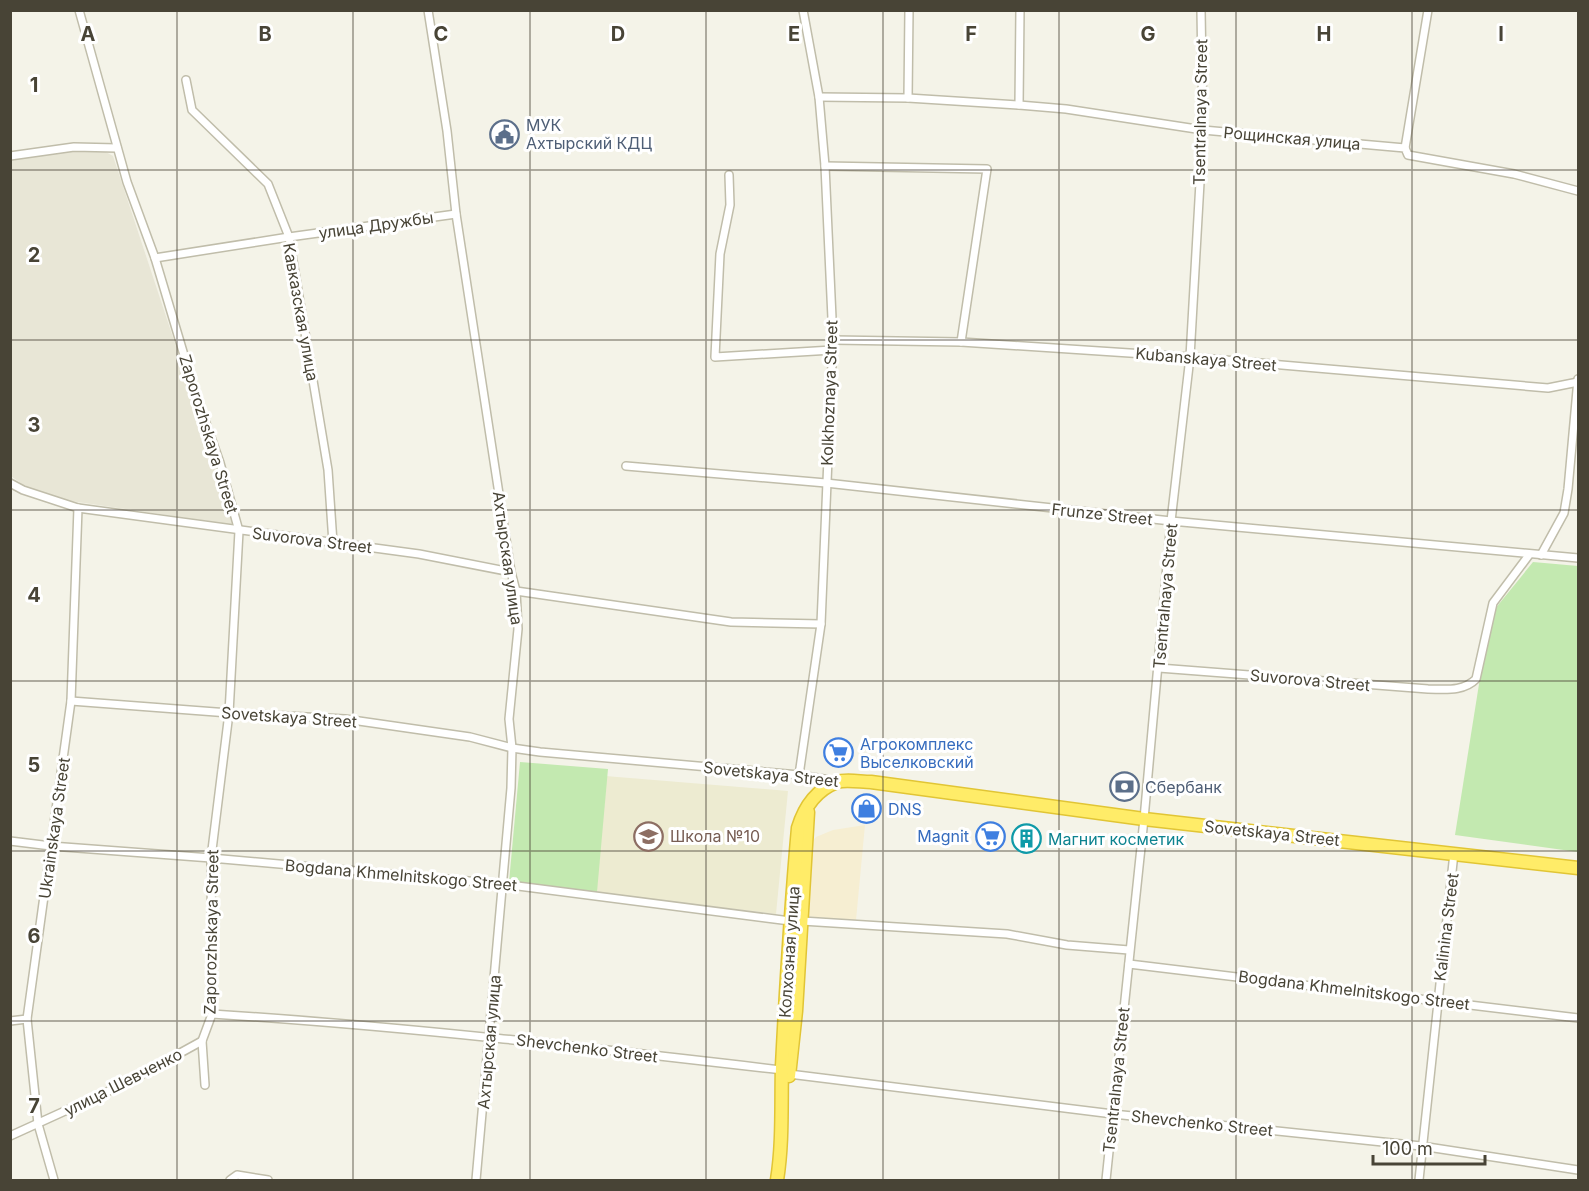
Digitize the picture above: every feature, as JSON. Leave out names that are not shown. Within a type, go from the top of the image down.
[{"type":"highway","name":"Sovetskaya Street","points":[[838,782],[871,782],[1144,819],[1578,868]]},
{"type":"highway","name":"Колхозная улица","points":[[777,1180],[796,921],[798,828],[802,813],[810,802],[822,790],[838,782]]},
{"type":"street","name":"Zaporozhskaya Street","points":[[79,10],[130,192],[154,258],[195,392],[220,463],[239,531],[229,713],[211,858],[212,1014],[202,1041],[205,1085]]},
{"type":"street","name":"Ахтырская улица","points":[[428,10],[447,131],[456,214],[511,572],[516,591],[518,629],[509,719],[512,748],[511,788],[476,1180]]},
{"type":"street","name":"Kolkhoznaya Street","points":[[799,775],[821,624],[833,340],[825,166],[819,97],[803,10]]},
{"type":"street","points":[[908,98],[909,10]]},
{"type":"street","points":[[1018,105],[1020,10]]},
{"type":"street","name":"Tsentralnaya Street","points":[[1106,1180],[1159,668],[1171,521],[1190,357],[1203,130],[1201,10]]},
{"type":"street","points":[[1405,148],[1428,10]]},
{"type":"street","name":"Кавказская улица","points":[[186,80],[192,110],[268,184],[289,237],[328,470],[333,543]]},
{"type":"street","name":"Рощинская улица","points":[[819,97],[908,98],[1066,109],[1203,130],[1405,148],[1408,155],[1514,174],[1578,191]]},
{"type":"street","points":[[10,156],[74,147],[117,148]]},
{"type":"street","points":[[825,166],[987,170],[961,342]]},
{"type":"street","points":[[729,175],[729,205],[720,254],[715,357],[832,350]]},
{"type":"street","name":"улица Дружбы","points":[[154,258],[456,214]]},
{"type":"street","name":"Kubanskaya Street","points":[[833,340],[961,342],[1190,357],[1548,388],[1578,380]]},
{"type":"street","points":[[1540,555],[1564,513],[1578,380]]},
{"type":"street","name":"Frunze Street","points":[[626,466],[826,483],[1171,521],[1578,558]]},
{"type":"street","name":"Suvorova Street","points":[[10,483],[23,490],[78,508],[419,554],[511,572]]},
{"type":"street","name":"Ukrainskaya Street","points":[[54,1180],[38,1124],[27,1019],[71,701],[78,508]]},
{"type":"street","name":"Suvorova Street","points":[[1159,668],[1428,689],[1460,688],[1470,685],[1476,679],[1492,603],[1529,555]]},
{"type":"street","points":[[516,591],[731,622],[821,624]]},
{"type":"street","name":"Sovetskaya Street","points":[[71,701],[229,713],[345,718],[470,737],[512,748],[799,775],[838,782]]},
{"type":"street","name":"Bogdana Khmelnitskogo Street","points":[[10,841],[502,884],[796,921],[1007,934],[1067,945],[1129,950]]},
{"type":"street","name":"Kalinina Street","points":[[1419,1180],[1454,853]]},
{"type":"street","name":"Bogdana Khmelnitskogo Street","points":[[1129,964],[1578,1018]]},
{"type":"street","name":"Shevchenko Street","points":[[212,1014],[346,1023],[489,1037],[1113,1114],[1421,1146],[1578,1170]]},
{"type":"street","points":[[10,1021],[27,1019]]},
{"type":"street","name":"улица Шевченко","points":[[10,1136],[122,1085],[202,1041]]},
{"type":"street","points":[[230,1180],[237,1175],[268,1180]]},
{"type":"shaded area","points":[[79,150],[104,151],[113,156],[235,525],[64,500],[29,489],[11,476],[11,160]]},
{"type":"shaded area","name":"Школа №10","points":[[520,769],[788,791],[776,914],[510,882]]},
{"type":"shaded area","points":[[865,825],[856,920],[803,916],[810,844],[816,837],[833,830]]},
{"type":"green space","points":[[1533,562],[1578,566],[1578,852],[1455,835],[1490,615]]},
{"type":"green space","points":[[520,762],[608,769],[597,892],[509,882]]},
{"type":"place","name":"МУК Ахтырский КДЦ","points":[[505,134]]},
{"type":"place","name":"Агрокомплекс Выселковский","points":[[839,753]]},
{"type":"place","name":"Сбербанк","points":[[1124,787]]},
{"type":"place","name":"DNS","points":[[867,809]]},
{"type":"place","name":"Школа №10","points":[[649,836]]},
{"type":"place","name":"Magnit","points":[[990,836]]},
{"type":"place","name":"Магнит косметик","points":[[1027,839]]}]
